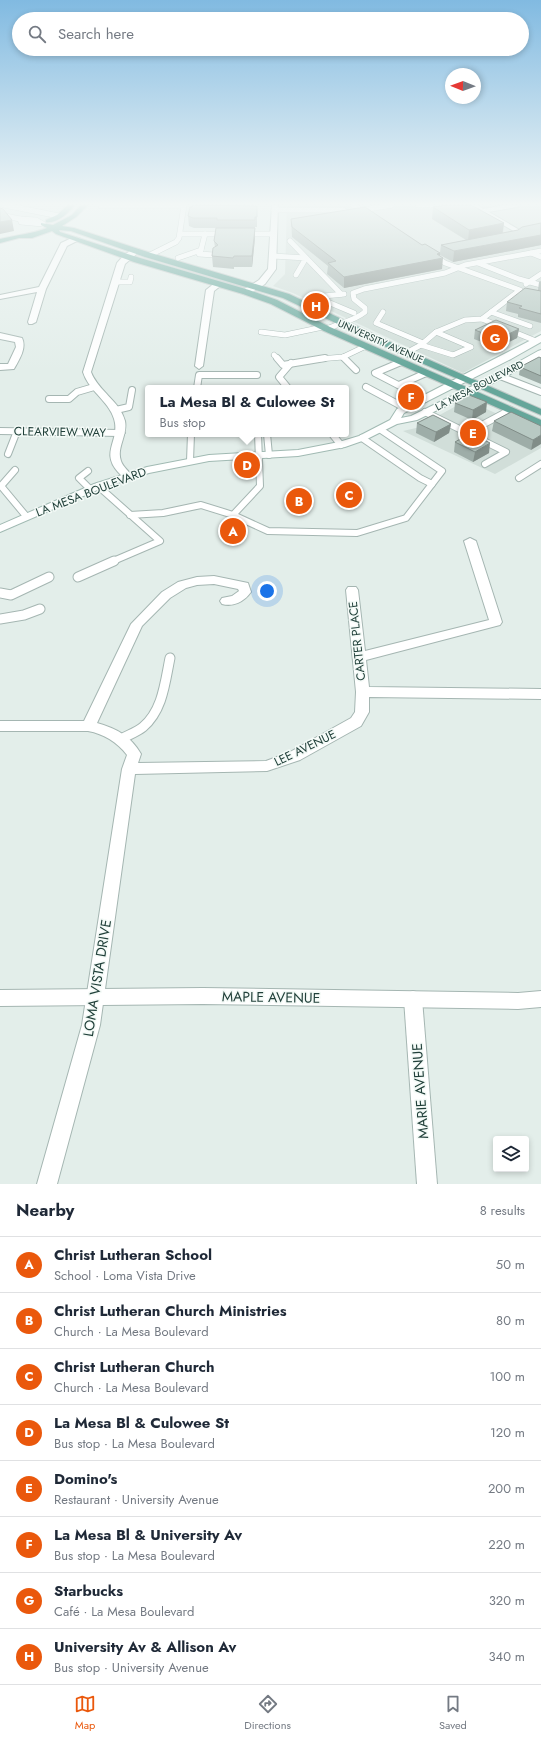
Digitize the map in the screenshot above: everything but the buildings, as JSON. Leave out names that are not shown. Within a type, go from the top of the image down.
[{"type":"main road","name":"UNIVERSITY AVENUE","points":[[138,260],[246,292],[274,302],[325,328],[541,424]]},
{"type":"main road","name":"UNIVERSITY AVENUE","points":[[168,260],[286,296],[340,323],[541,412]]},
{"type":"street","points":[[32,322],[42,288],[56,260]]},
{"type":"street","points":[[124,260],[121,263],[88,366],[88,379],[116,410],[120,421],[120,433],[115,458],[117,464],[127,476]]},
{"type":"street","points":[[246,292],[257,286],[271,273],[273,260]]},
{"type":"street","points":[[199,366],[210,290],[219,284]]},
{"type":"street","points":[[0,297],[42,288]]},
{"type":"street","points":[[0,336],[19,340],[20,347],[11,367],[0,367]]},
{"type":"street","name":"LA MESA BOULEVARD","points":[[394,422],[400,411],[405,408],[465,379],[539,340]]},
{"type":"street","name":"LA MESA BOULEVARD","points":[[0,529],[26,516],[127,476],[190,461],[230,456],[298,453],[341,445],[381,430],[394,422],[414,418],[539,356]]},
{"type":"street","name":"CLEARVIEW WAY","points":[[0,431],[120,433]]},
{"type":"street","points":[[359,657],[496,622],[470,541]]},
{"type":"street","points":[[88,726],[137,624],[166,595],[182,585],[197,581],[214,580],[244,586],[245,592],[240,598],[233,601],[226,601]]},
{"type":"street","name":"CARTER PLACE","points":[[352,590],[363,692]]},
{"type":"street","points":[[363,692],[541,694]]},
{"type":"street","name":"LEE AVENUE","points":[[129,769],[267,766],[295,756],[356,722],[362,712],[363,692]]},
{"type":"street","points":[[0,726],[88,726],[100,728],[125,742],[134,754],[129,769]]},
{"type":"street","name":"LOMA VISTA DRIVE","points":[[47,1184],[91,1025],[129,769]]},
{"type":"street","name":"MAPLE AVENUE","points":[[0,998],[96,997],[541,1000]]},
{"type":"street","name":"MARIE AVENUE","points":[[413,999],[427,1184]]},
{"type":"lane","points":[[296,275],[305,260]]},
{"type":"lane","points":[[308,260],[341,294]]},
{"type":"lane","points":[[441,260],[458,268],[527,292]]},
{"type":"lane","points":[[354,313],[323,300],[324,296],[353,293],[364,289],[445,273],[458,268],[492,260]]},
{"type":"lane","points":[[477,263],[528,282],[541,285]]},
{"type":"lane","points":[[482,319],[520,290],[528,282],[541,274]]},
{"type":"lane","points":[[115,282],[130,282],[131,277]]},
{"type":"lane","points":[[261,332],[285,335],[325,328],[350,321],[360,316],[364,312],[365,308],[354,299],[353,293]]},
{"type":"lane","points":[[340,323],[354,313],[360,304]]},
{"type":"lane","points":[[383,312],[376,324],[422,344],[454,355],[471,347],[436,332]]},
{"type":"lane","points":[[491,312],[530,326]]},
{"type":"lane","points":[[406,353],[422,344],[436,332],[465,320],[482,319],[539,340]]},
{"type":"lane","points":[[274,355],[283,365],[333,357],[343,357],[366,346]]},
{"type":"lane","points":[[343,357],[356,370]]},
{"type":"lane","points":[[401,362],[375,373],[425,399]]},
{"type":"lane","points":[[286,385],[279,377],[291,363]]},
{"type":"lane","points":[[399,385],[426,373]]},
{"type":"lane","points":[[197,385],[199,375],[257,375]]},
{"type":"lane","points":[[500,376],[541,392]]},
{"type":"lane","points":[[49,399],[69,399],[70,395],[82,389],[94,387]]},
{"type":"lane","points":[[366,387],[405,408]]},
{"type":"lane","points":[[116,410],[128,407],[132,390]]},
{"type":"lane","points":[[467,433],[510,410]]},
{"type":"lane","points":[[425,412],[506,452],[485,464]]},
{"type":"lane","points":[[130,515],[163,513],[201,505],[233,515],[268,531],[357,533],[406,518],[442,471],[381,430]]},
{"type":"lane","points":[[8,454],[17,431]]},
{"type":"lane","points":[[190,461],[191,437]]},
{"type":"lane","points":[[233,515],[260,486],[258,437]]},
{"type":"lane","points":[[266,437],[269,455]]},
{"type":"lane","points":[[334,437],[341,445]]},
{"type":"lane","points":[[362,438],[420,478],[432,484]]},
{"type":"lane","points":[[519,478],[541,464]]},
{"type":"lane","points":[[15,470],[1,486],[26,516]]},
{"type":"lane","points":[[78,577],[160,542],[130,515],[79,478],[88,471]]},
{"type":"lane","points":[[0,593],[11,595],[49,577]]},
{"type":"lane","points":[[0,619],[24,615],[40,609]]},
{"type":"lane","points":[[121,739],[143,727],[153,717],[161,696],[170,658]]},
{"type":"shaded area","points":[[285,260],[541,260],[541,331],[463,373],[293,293],[273,286],[285,274]]},
{"type":"shaded area","points":[[467,400],[541,434],[541,448],[495,474],[403,431],[416,428]]},
{"type":"place","name":"University Av & Allison Av","points":[[316,306]]},
{"type":"place","name":"Starbucks","points":[[495,338]]},
{"type":"place","name":"La Mesa Bl & University Av","points":[[411,397]]},
{"type":"place","name":"Domino's","points":[[473,433]]},
{"type":"place","name":"La Mesa Bl & Culowee St","points":[[247,465]]},
{"type":"place","name":"Christ Lutheran Church","points":[[349,495]]},
{"type":"place","name":"Christ Lutheran Church Ministries","points":[[299,501]]},
{"type":"place","name":"Christ Lutheran School","points":[[233,531]]}]
